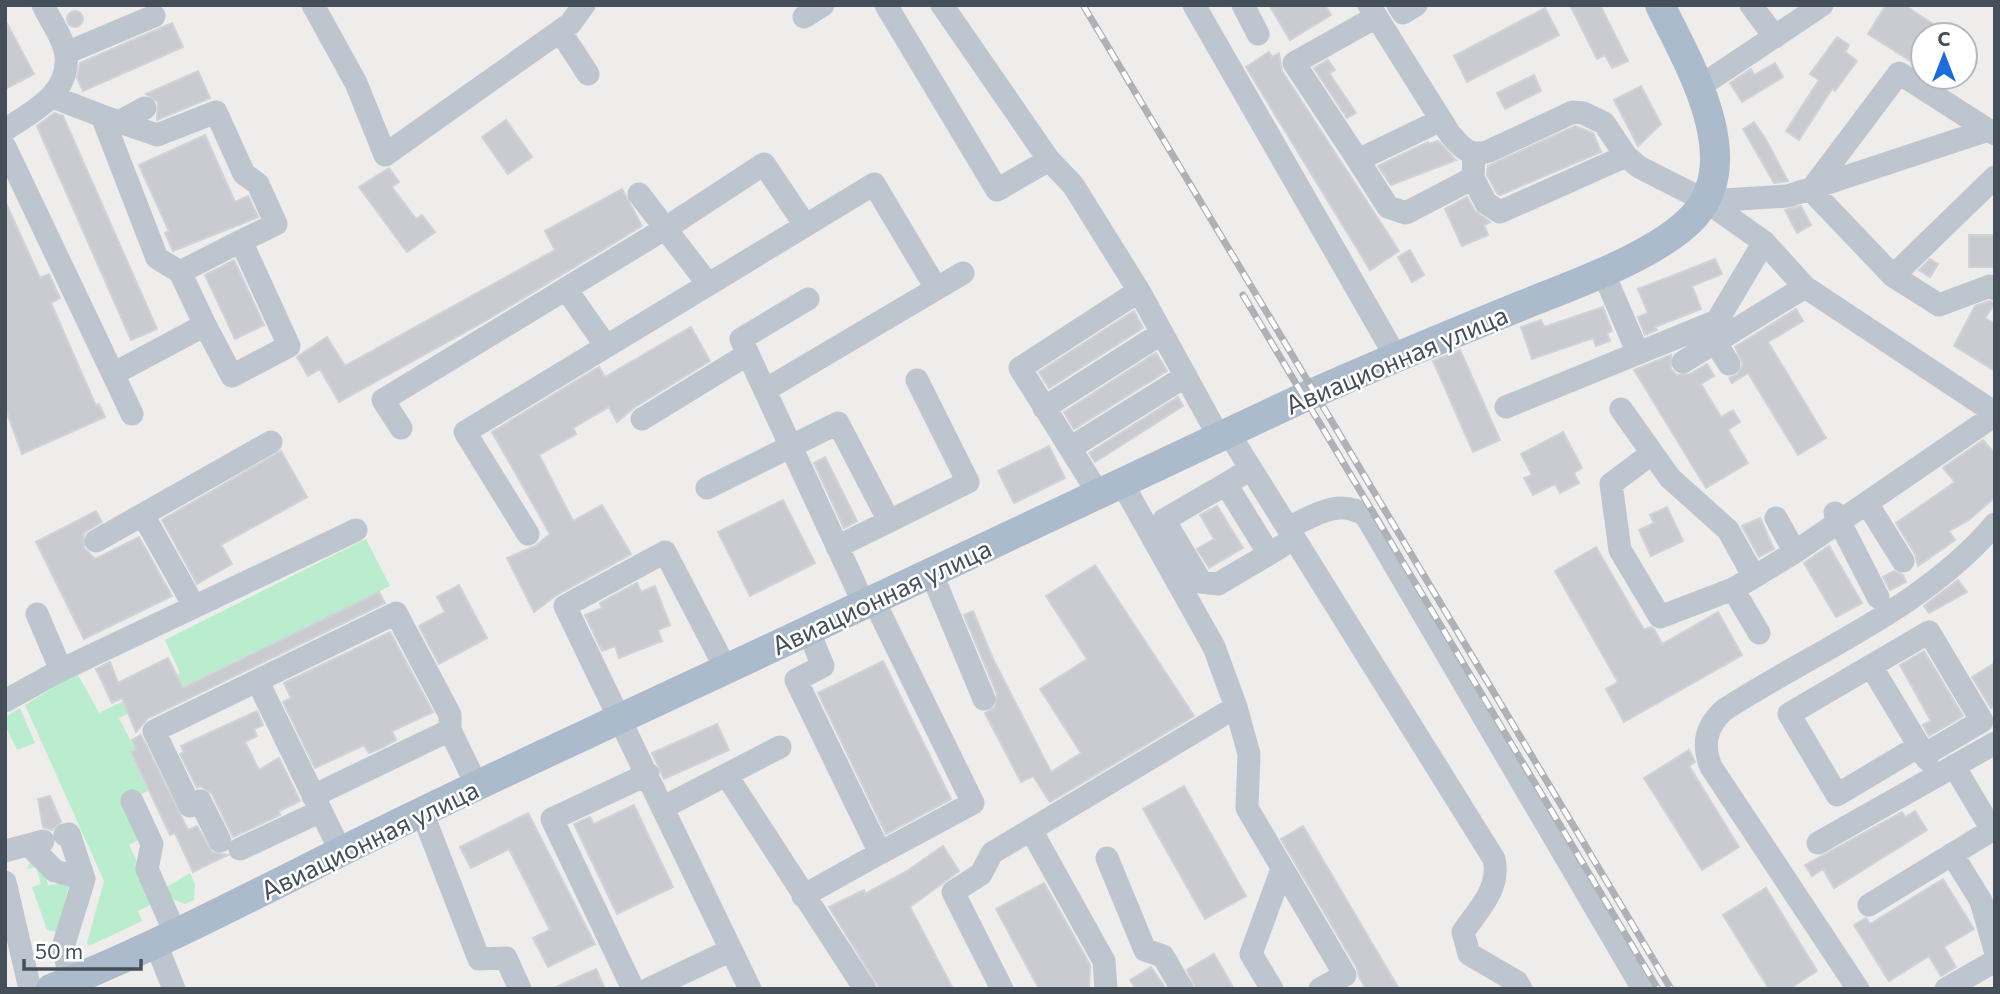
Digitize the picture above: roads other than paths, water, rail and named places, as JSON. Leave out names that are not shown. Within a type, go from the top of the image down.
[{"type":"main road","points":[[1660,5],[1708,108],[1714,152],[1712,183],[1706,201]]},
{"type":"main road","name":"Авиационная улица","points":[[61,985],[166,939],[422,811],[1224,435],[1396,357],[1603,272],[1671,236],[1696,215],[1706,201]]},
{"type":"street","points":[[5,131],[53,97],[64,78],[66,53],[43,5]]},
{"type":"street","points":[[313,5],[356,83],[385,155],[570,24],[584,5]]},
{"type":"street","points":[[886,5],[997,190],[1049,160]]},
{"type":"street","points":[[942,5],[1049,160],[1073,185],[1139,290],[1186,376],[1224,435],[1251,469],[1494,859],[1496,879],[1493,888],[1463,932],[1469,954],[1517,982],[1521,989]]},
{"type":"street","points":[[1194,5],[1396,357]]},
{"type":"street","points":[[1243,5],[1258,34]]},
{"type":"street","points":[[1398,5],[1403,13],[1416,5]]},
{"type":"street","points":[[1751,5],[1775,37]]},
{"type":"street","points":[[1699,87],[1822,5]]},
{"type":"street","points":[[1473,178],[1413,211],[1400,213],[1382,201],[1294,63],[1372,11],[1458,144],[1474,153],[1484,153],[1573,112],[1583,113],[1604,123],[1626,156],[1639,167],[1706,201],[1764,242],[1804,287],[1995,414],[1868,505],[1838,519],[1795,552],[1754,577],[1732,589],[1660,617],[1620,550],[1611,484],[1651,454]]},
{"type":"street","points":[[66,53],[154,16]]},
{"type":"street","points":[[560,31],[588,74]]},
{"type":"street","points":[[1811,190],[1899,73],[1992,132]]},
{"type":"street","points":[[53,97],[157,135],[216,112],[244,174],[258,184],[276,224],[180,272]]},
{"type":"street","points":[[110,119],[145,108]]},
{"type":"street","points":[[110,119],[158,258],[180,272],[232,376],[289,345],[240,241]]},
{"type":"street","points":[[1358,160],[1441,120]]},
{"type":"street","points":[[1706,201],[1759,200],[1811,190],[1992,132]]},
{"type":"street","points":[[5,147],[132,414]]},
{"type":"street","points":[[1474,153],[1473,178],[1486,203],[1500,212],[1626,156]]},
{"type":"street","points":[[401,428],[383,400],[666,228],[765,164],[805,225]]},
{"type":"street","points":[[1894,276],[1995,177]]},
{"type":"street","points":[[528,534],[465,432],[805,225],[874,184],[936,288]]},
{"type":"street","points":[[1811,190],[1894,276],[1939,305],[1990,286],[1995,289]]},
{"type":"street","points":[[639,194],[708,284]]},
{"type":"street","points":[[1506,407],[1717,321],[1764,242]]},
{"type":"street","points":[[1603,272],[1638,353]]},
{"type":"street","points":[[765,390],[963,273]]},
{"type":"street","points":[[1683,362],[1804,287]]},
{"type":"street","points":[[566,289],[606,346]]},
{"type":"street","points":[[1139,290],[1020,368],[1070,448],[1110,488],[1214,647],[1236,707],[1249,754],[1247,808],[1345,975],[1320,989]]},
{"type":"street","points":[[803,896],[973,803],[837,547],[741,339],[808,299]]},
{"type":"street","points":[[113,373],[205,325]]},
{"type":"street","points":[[1044,408],[1162,333]]},
{"type":"street","points":[[1715,342],[1729,364]]},
{"type":"street","points":[[642,419],[748,354]]},
{"type":"street","points":[[1070,448],[1186,376]]},
{"type":"street","points":[[837,547],[968,482],[918,380]]},
{"type":"street","points":[[1621,409],[1670,478],[1728,530],[1754,577]]},
{"type":"street","points":[[707,488],[838,423],[889,521]]},
{"type":"street","points":[[96,541],[271,442]]},
{"type":"street","points":[[1251,469],[1164,520],[1201,582],[1218,584],[1269,554],[1291,533],[1326,510],[1351,508],[1366,516],[1643,989]]},
{"type":"street","points":[[1226,484],[1269,554]]},
{"type":"street","points":[[1868,505],[1903,561]]},
{"type":"street","points":[[142,515],[194,606]]},
{"type":"street","points":[[1776,518],[1795,552]]},
{"type":"street","points":[[1838,519],[1878,597]]},
{"type":"street","points":[[1858,989],[1711,767],[1705,747],[1706,736],[1716,717],[1740,700],[1937,582],[1995,524]]},
{"type":"street","points":[[5,701],[61,670],[355,530]]},
{"type":"street","points":[[726,669],[665,552],[565,606],[750,989]]},
{"type":"street","points":[[931,572],[984,699]]},
{"type":"street","points":[[1732,589],[1759,633]]},
{"type":"street","points":[[450,730],[317,803],[230,845],[200,801],[190,806],[154,732],[396,613],[450,715],[450,730],[477,786]]},
{"type":"street","points":[[37,614],[61,670]]},
{"type":"street","points":[[808,630],[823,666],[796,680],[880,853]]},
{"type":"street","points":[[1929,632],[1982,721],[1837,795],[1789,714],[1871,666],[1929,632]]},
{"type":"street","points":[[1869,905],[1993,830],[1945,771],[1921,751],[1871,666]]},
{"type":"street","points":[[258,682],[341,852]]},
{"type":"street","points":[[1002,989],[953,892],[981,874],[992,853],[1236,707]]},
{"type":"street","points":[[1818,843],[1995,743]]},
{"type":"street","points":[[664,807],[780,747]]},
{"type":"street","points":[[633,989],[552,819],[648,774]]},
{"type":"street","points":[[727,776],[865,989]]},
{"type":"street","points":[[132,801],[152,844],[147,869],[166,939],[174,989]]},
{"type":"street","points":[[422,811],[479,959],[506,958],[520,989]]},
{"type":"street","points":[[1031,830],[1104,961],[1106,989]]},
{"type":"street","points":[[5,851],[69,834],[84,879],[63,947],[61,985]]},
{"type":"street","points":[[47,840],[55,872],[84,879]]},
{"type":"street","points":[[1952,854],[1982,901],[1995,950]]},
{"type":"street","points":[[1107,858],[1144,950],[1163,956],[1182,989]]},
{"type":"street","points":[[1272,989],[1251,954],[1282,869]]},
{"type":"street","points":[[5,882],[30,989]]},
{"type":"street","points":[[649,989],[731,950]]},
{"type":"street","points":[[1946,989],[1995,961]]},
{"type":"railway","points":[[1083,5],[1671,989]]},
{"type":"railway","points":[[1243,295],[1658,989]]}]
